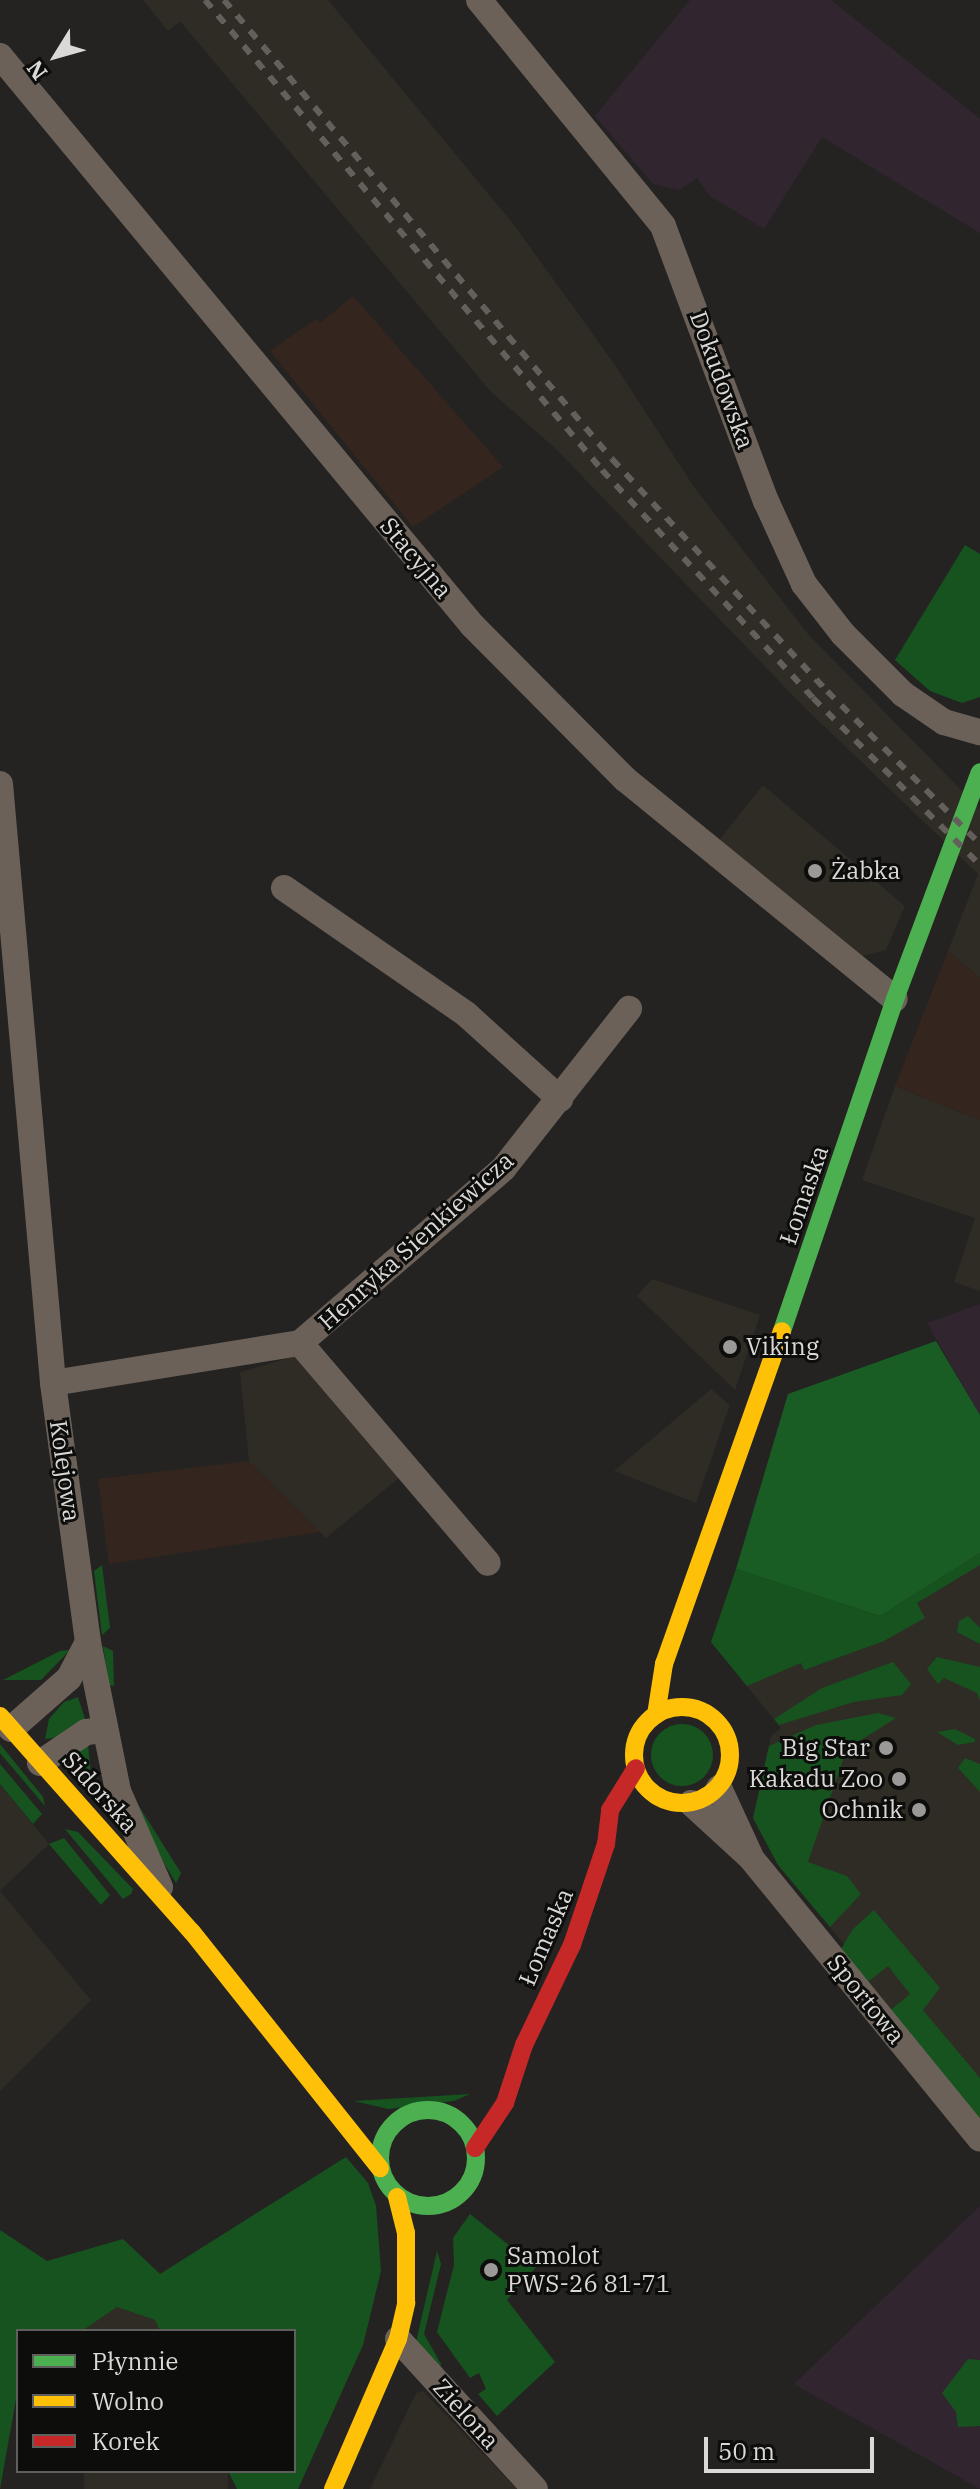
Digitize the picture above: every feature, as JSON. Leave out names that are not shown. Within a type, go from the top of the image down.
[{"type":"street","name":"Dokudowska","points":[[479,0],[663,226],[766,501],[804,584],[843,634],[903,694],[944,722],[980,732]]},
{"type":"street","name":"Stacyjna","points":[[0,56],[472,625],[625,779],[895,999]]},
{"type":"street","name":"Łomaska","points":[[656,1715],[664,1664],[678,1635],[895,999],[980,772]]},
{"type":"street","name":"Kolejowa","points":[[0,784],[53,1383],[88,1642],[118,1791],[165,1899],[322,2090],[342,2126],[380,2168]]},
{"type":"street","points":[[284,888],[466,1014],[560,1099]]},
{"type":"street","name":"Henryka Sienkiewicza","points":[[53,1383],[300,1343],[503,1169],[629,1009]]},
{"type":"street","name":"Henryka Sienkiewicza","points":[[300,1343],[488,1563]]},
{"type":"street","points":[[678,1635],[684,1661]]},
{"type":"street","points":[[5,1723],[69,1678],[88,1642]]},
{"type":"street","points":[[690,1690],[697,1709]]},
{"type":"street","points":[[676,1707],[697,1709],[714,1719],[730,1746],[730,1768],[719,1788],[691,1803],[661,1799],[645,1786],[636,1768],[635,1744],[656,1715],[676,1707]]},
{"type":"street","name":"Sidorska","points":[[5,1723],[165,1899]]},
{"type":"street","points":[[40,1763],[86,1732],[105,1730]]},
{"type":"street","name":"Łomaska","points":[[434,2222],[473,2176],[475,2148],[505,2103],[524,2045],[572,1945],[606,1844],[610,1810],[636,1768]]},
{"type":"street","name":"Sportowa","points":[[719,1788],[751,1858]]},
{"type":"street","name":"Łomaska","points":[[606,1844],[634,1815],[661,1799]]},
{"type":"street","name":"Sportowa","points":[[691,1803],[751,1858],[980,2139]]},
{"type":"street","name":"Łomaska","points":[[489,2084],[524,2045]]},
{"type":"street","name":"Kolejowa","points":[[322,2090],[367,2117],[398,2120]]},
{"type":"street","points":[[333,2489],[398,2339],[406,2303],[406,2233],[397,2197],[380,2168],[382,2141],[398,2120],[411,2112],[442,2111],[468,2105]]},
{"type":"street","points":[[442,2111],[464,2125],[475,2148]]},
{"type":"street","points":[[397,2197],[428,2207],[456,2198]]},
{"type":"street","points":[[406,2303],[420,2282],[427,2247]]},
{"type":"street","name":"Zielona","points":[[398,2339],[535,2489]]},
{"type":"shaded area","points":[[143,0],[328,0],[515,226],[615,365],[694,487],[808,634],[980,809],[980,978],[948,951],[978,874],[801,704],[555,448],[491,392],[180,21],[168,31]]},
{"type":"shaded area","points":[[690,0],[831,0],[980,119],[980,233],[822,137],[764,229],[710,196],[697,178],[679,190],[653,184],[595,116]]},
{"type":"shaded area","points":[[353,296],[503,467],[413,527],[270,351],[316,319],[320,323]]},
{"type":"shaded area","points":[[763,785],[905,906],[886,950],[862,956],[719,840]]},
{"type":"shaded area","points":[[948,951],[980,978],[980,1120],[895,1086]]},
{"type":"shaded area","points":[[895,1086],[980,1120],[980,1291],[954,1282],[975,1218],[862,1180]]},
{"type":"shaded area","points":[[652,1279],[760,1315],[735,1390],[637,1296]]},
{"type":"shaded area","points":[[980,1304],[980,1415],[927,1323]]},
{"type":"shaded area","points":[[296,1356],[399,1478],[326,1538],[249,1461],[240,1372]]},
{"type":"shaded area","points":[[711,1389],[730,1405],[696,1503],[614,1471]]},
{"type":"shaded area","points":[[249,1461],[320,1532],[109,1564],[98,1479]]},
{"type":"shaded area","points":[[980,1552],[980,2124],[838,1954],[844,1944],[778,1865],[753,1818],[771,1736],[781,1728],[711,1642],[736,1569],[880,1616]]},
{"type":"shaded area","points":[[0,1784],[49,1844],[0,1891]]},
{"type":"shaded area","points":[[0,1891],[91,2000],[0,2091]]},
{"type":"shaded area","points":[[980,2206],[980,2489],[794,2384]]},
{"type":"shaded area","points":[[117,2307],[155,2320],[159,2329],[85,2329]]},
{"type":"shaded area","points":[[423,2391],[517,2489],[370,2489],[416,2393]]},
{"type":"shaded area","points":[[84,2473],[228,2473],[228,2489],[84,2489]]},
{"type":"green space","points":[[965,545],[980,554],[980,697],[962,703],[930,691],[895,660]]},
{"type":"green space","points":[[936,1341],[980,1415],[980,1553],[880,1616],[736,1569],[788,1394]]},
{"type":"green space","points":[[980,1553],[980,1565],[917,1603],[925,1618],[884,1641],[804,1670],[801,1663],[747,1686],[711,1642],[736,1569],[880,1616]]},
{"type":"green space","points":[[102,1565],[110,1628],[102,1635],[94,1571]]},
{"type":"green space","points":[[968,1616],[980,1628],[980,1644],[957,1632],[959,1621]]},
{"type":"green space","points":[[103,1646],[113,1651],[114,1686],[109,1685]]},
{"type":"green space","points":[[70,1650],[41,1680],[3,1680],[60,1651]]},
{"type":"green space","points":[[937,1657],[980,1667],[980,1701],[977,1693],[944,1678],[938,1684],[927,1669]]},
{"type":"green space","points":[[893,1662],[911,1684],[902,1695],[854,1702],[779,1725],[774,1719],[822,1688]]},
{"type":"green space","points":[[78,1697],[85,1719],[60,1737],[45,1739],[49,1719],[64,1702]]},
{"type":"green space","points":[[878,1713],[896,1718],[847,1749],[808,1862],[847,1876],[861,1894],[830,1927],[778,1865],[753,1818],[769,1746],[816,1725]]},
{"type":"green space","points":[[682,1724],[704,1733],[713,1755],[704,1777],[682,1786],[660,1777],[651,1755],[660,1733]]},
{"type":"green space","points":[[955,1729],[975,1739],[975,1742],[958,1745],[937,1732]]},
{"type":"green space","points":[[0,1744],[43,1797],[45,1806],[0,1753]]},
{"type":"green space","points":[[88,1745],[91,1773],[85,1783],[62,1758]]},
{"type":"green space","points":[[965,1758],[980,1764],[980,1792],[958,1768]]},
{"type":"green space","points":[[0,1764],[42,1814],[33,1824],[0,1784]]},
{"type":"green space","points":[[137,1803],[181,1873],[176,1883],[154,1847]]},
{"type":"green space","points":[[65,1829],[78,1832],[133,1889],[131,1894],[123,1899]]},
{"type":"green space","points":[[64,1838],[110,1895],[101,1905],[49,1844]]},
{"type":"green space","points":[[874,1910],[940,1988],[923,2010],[980,2078],[980,2124],[887,2013],[910,1994],[888,1966],[864,1985],[838,1954],[853,1929]]},
{"type":"green space","points":[[470,2094],[454,2101],[388,2109],[354,2101]]},
{"type":"green space","points":[[346,2157],[368,2183],[376,2206],[381,2271],[363,2345],[298,2489],[237,2489],[229,2473],[296,2473],[296,2329],[159,2329],[155,2320],[117,2307],[85,2329],[16,2329],[16,2399],[0,2489],[0,2230],[47,2261],[123,2239],[160,2274]]},
{"type":"green space","points":[[470,2214],[536,2267],[507,2300],[555,2362],[497,2416],[478,2394],[486,2389],[479,2373],[470,2378],[437,2332],[454,2265],[453,2238]]},
{"type":"green space","points":[[437,2251],[441,2264],[424,2334],[441,2364],[439,2371],[416,2342]]},
{"type":"green space","points":[[968,2359],[980,2360],[980,2426],[958,2427],[956,2412],[942,2393]]},
{"type":"railway","points":[[205,0],[602,470],[813,698],[980,865]]},
{"type":"railway","points":[[224,0],[612,459],[827,691],[980,844]]},
{"type":"traffic: fast","points":[[782,1331],[895,999],[980,772]]},
{"type":"traffic: fast","points":[[428,2110],[447,2113],[462,2124],[473,2139],[476,2158],[473,2177],[462,2192],[447,2203],[428,2206],[409,2203],[394,2192],[383,2177],[380,2158],[383,2139],[394,2124],[409,2113],[428,2110]]},
{"type":"traffic: slow","points":[[656,1715],[664,1664],[782,1331]]},
{"type":"traffic: slow","points":[[682,1707],[701,1710],[716,1721],[727,1736],[730,1755],[727,1774],[716,1789],[701,1800],[682,1803],[663,1800],[648,1789],[637,1774],[634,1755],[637,1736],[648,1721],[663,1710],[682,1707]]},
{"type":"traffic: slow","points":[[0,1716],[192,1932],[380,2168]]},
{"type":"traffic: slow","points":[[333,2489],[398,2339],[406,2303],[406,2233],[397,2197]]},
{"type":"traffic: jam","points":[[475,2148],[505,2103],[524,2045],[572,1945],[606,1844],[610,1810],[636,1768]]},
{"type":"place","name":"Żabka","points":[[815,871]]},
{"type":"place","name":"Viking","points":[[730,1347]]},
{"type":"place","name":"Big Star","points":[[886,1748]]},
{"type":"place","name":"Kakadu Zoo","points":[[899,1779]]},
{"type":"place","name":"Ochnik","points":[[919,1810]]},
{"type":"place","name":"Samolot PWS-26 81-71","points":[[491,2270]]}]
